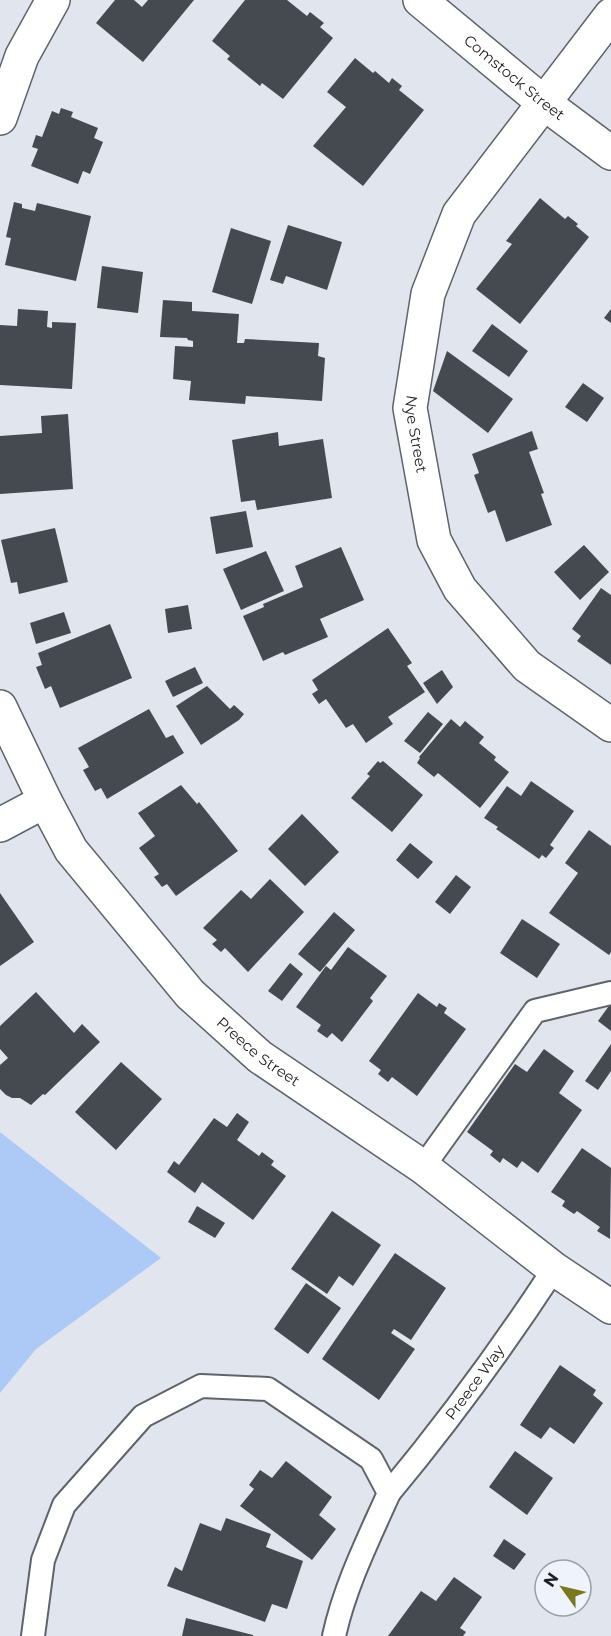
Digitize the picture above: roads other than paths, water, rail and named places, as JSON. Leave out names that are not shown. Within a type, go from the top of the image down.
[{"type":"street","points":[[0,118],[22,56],[53,0]]},
{"type":"street","name":"Comstock Street","points":[[420,0],[544,103],[611,153]]},
{"type":"street","name":"Nye Street","points":[[611,15],[459,214],[428,294],[410,408],[434,540],[460,589],[527,666],[611,725]]},
{"type":"street","name":"Preece Street","points":[[0,707],[71,850],[190,994],[260,1057],[423,1167],[554,1269],[611,1307]]},
{"type":"street","points":[[0,825],[45,801]]},
{"type":"lane","points":[[423,1167],[535,1011],[611,993]]},
{"type":"lane","name":"Preece Way","points":[[334,1636],[340,1608],[389,1493],[449,1417],[525,1313],[554,1269]]},
{"type":"lane","points":[[33,1636],[43,1560],[64,1505],[143,1416],[201,1386],[268,1389],[371,1459],[389,1493]]}]
